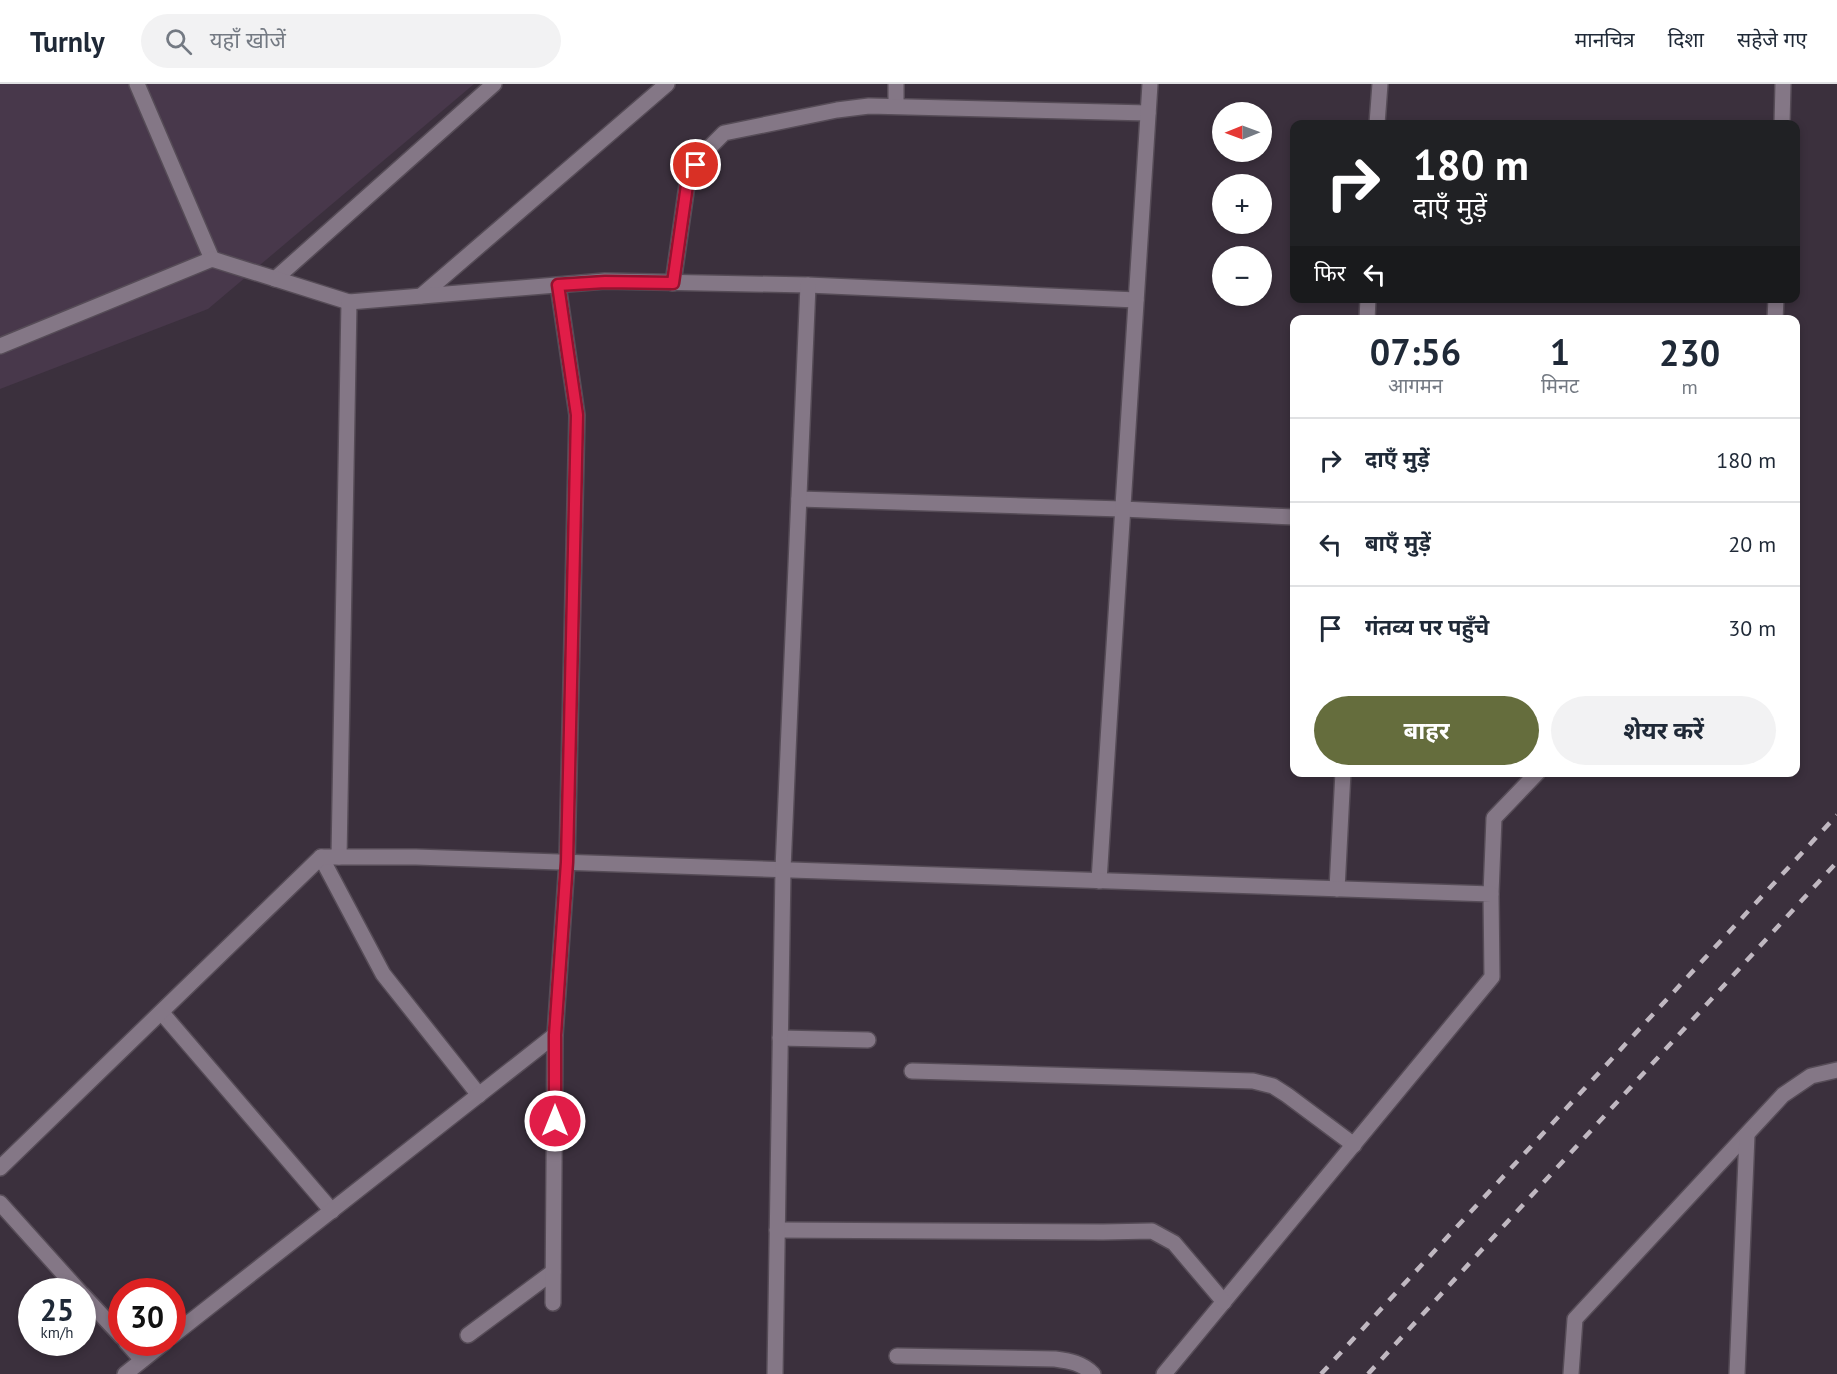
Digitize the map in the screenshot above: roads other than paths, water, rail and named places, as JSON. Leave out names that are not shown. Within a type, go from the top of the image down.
[{"type":"street","points":[[137,84],[212,260]]},
{"type":"street","points":[[275,279],[494,84]]},
{"type":"street","points":[[421,296],[667,84]]},
{"type":"street","points":[[896,84],[896,105]]},
{"type":"street","points":[[1099,881],[1150,84]]},
{"type":"street","points":[[1377,120],[1380,84]]},
{"type":"street","points":[[1782,120],[1783,84]]},
{"type":"street","points":[[673,283],[688,178],[705,153],[724,133],[837,110],[869,106],[1148,113]]},
{"type":"street","points":[[0,346],[212,260],[349,302],[605,282],[808,285],[1136,300]]},
{"type":"street","points":[[553,1303],[555,1035],[567,862],[577,415],[558,285]]},
{"type":"street","points":[[775,1374],[783,869],[808,285]]},
{"type":"street","points":[[339,857],[349,302]]},
{"type":"street","points":[[799,499],[1290,517]]},
{"type":"street","points":[[1337,889],[1343,777]]},
{"type":"street","points":[[1164,1374],[1492,977],[1491,894],[1494,818],[1533,777]]},
{"type":"street","points":[[321,857],[383,974],[479,1095]]},
{"type":"street","points":[[0,1168],[321,857],[416,857],[1491,894]]},
{"type":"street","points":[[162,1013],[332,1211]]},
{"type":"street","points":[[186,1325],[555,1035]]},
{"type":"street","points":[[780,1038],[868,1040]]},
{"type":"street","points":[[1571,1374],[1575,1319],[1783,1095],[1811,1076],[1837,1070]]},
{"type":"street","points":[[912,1071],[1253,1081],[1273,1086],[1354,1145]]},
{"type":"street","points":[[1737,1374],[1747,1134]]},
{"type":"street","points":[[0,1203],[68,1278]]},
{"type":"street","points":[[777,1230],[1152,1231],[1174,1243],[1224,1302]]},
{"type":"street","points":[[468,1335],[553,1272]]},
{"type":"street","points":[[96,1309],[108,1322]]},
{"type":"street","points":[[138,1356],[142,1360]]},
{"type":"street","points":[[125,1374],[147,1356]]},
{"type":"street","points":[[897,1356],[1055,1359],[1072,1361],[1086,1367],[1093,1374]]},
{"type":"railway","points":[[1321,1374],[1837,815]]},
{"type":"railway","points":[[1368,1374],[1837,862]]}]
